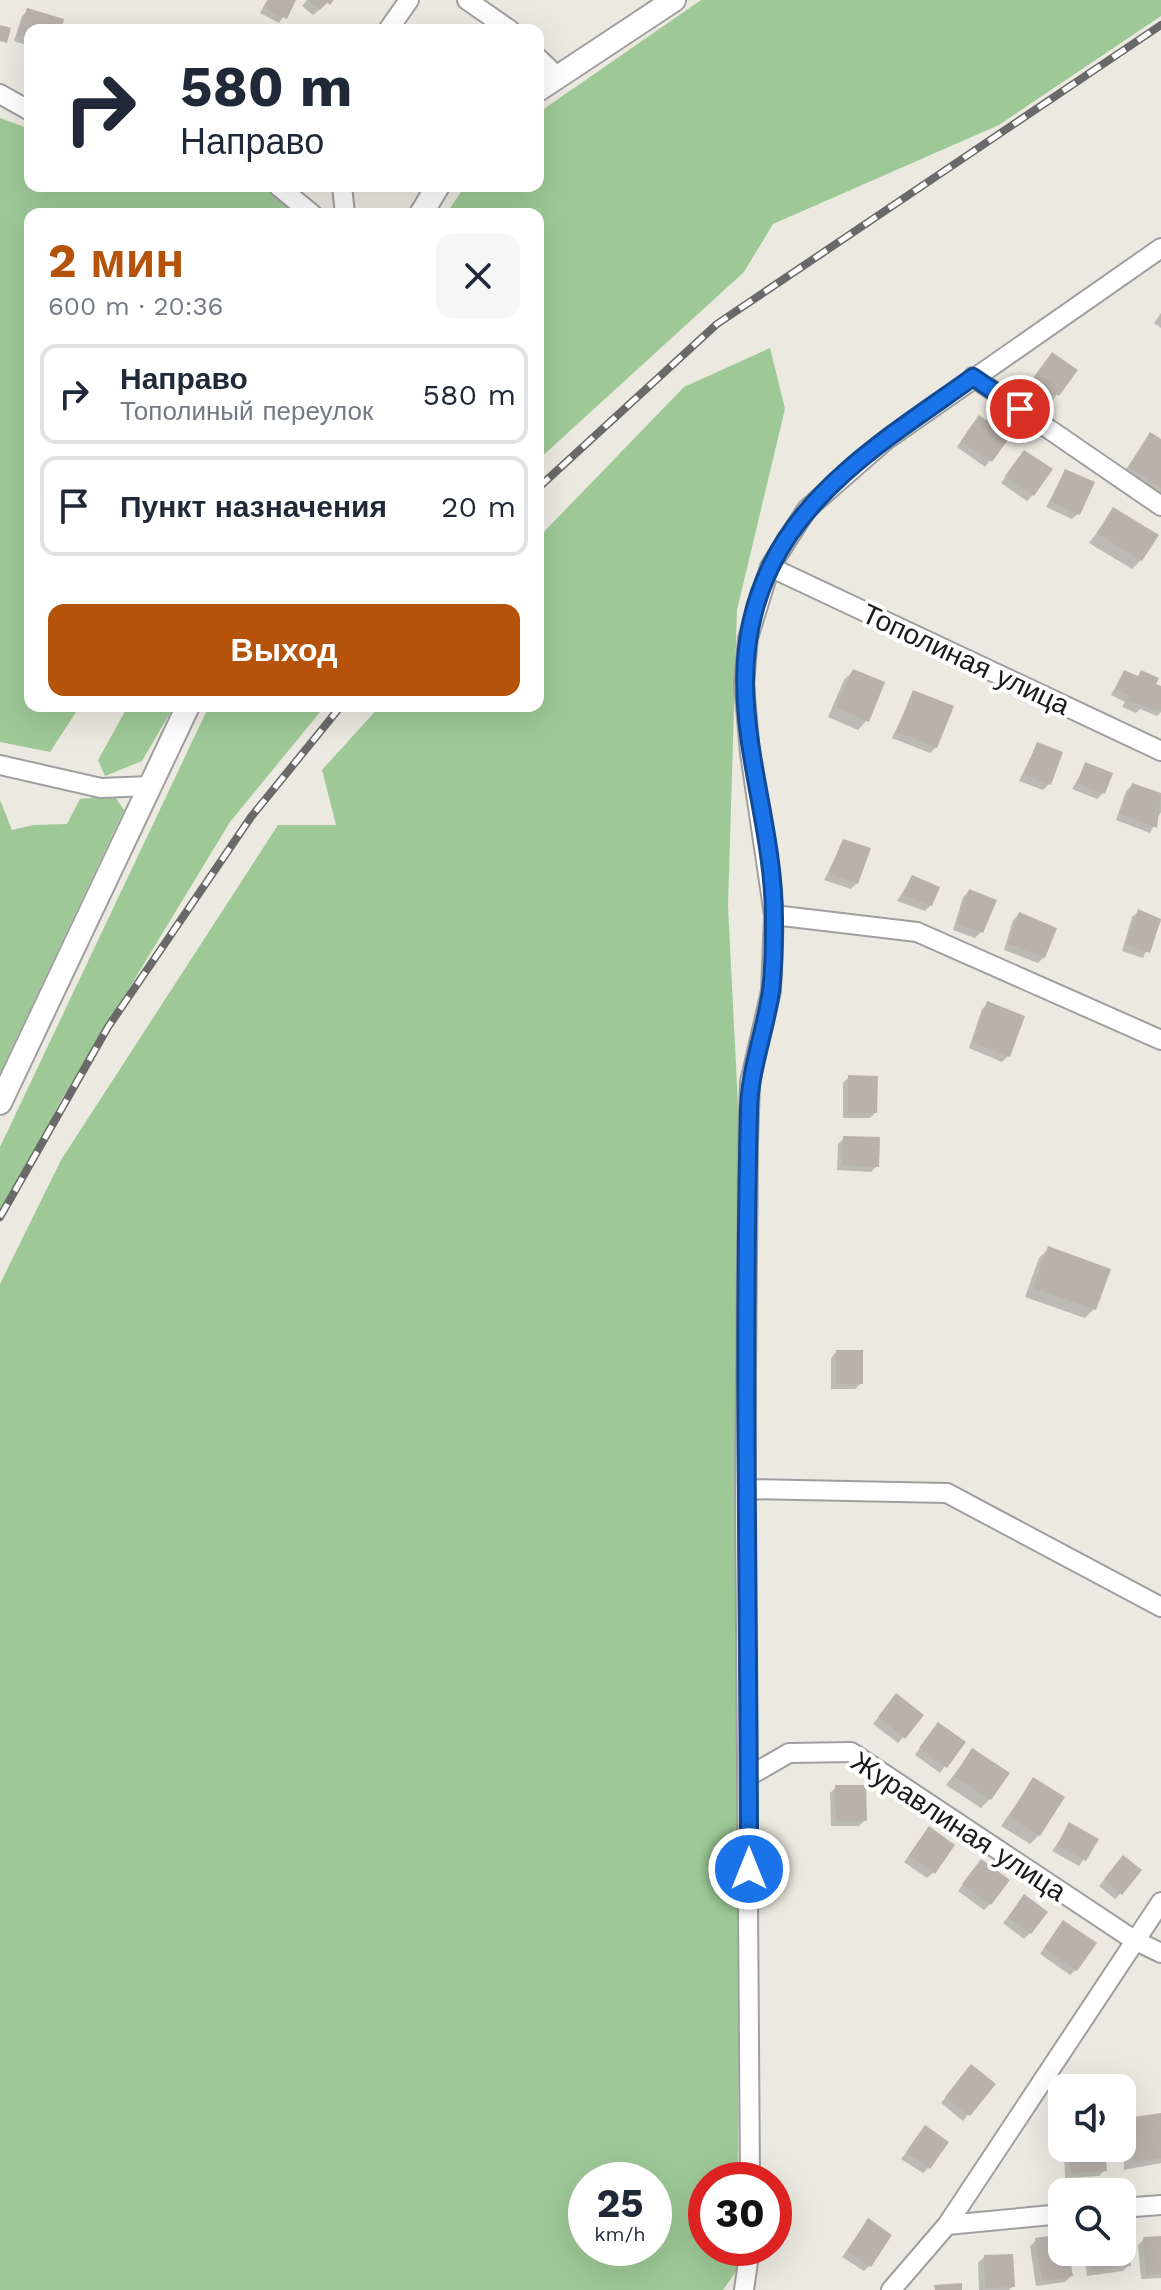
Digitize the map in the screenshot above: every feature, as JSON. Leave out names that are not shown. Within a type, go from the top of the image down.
[{"type":"street","points":[[392,24],[409,0]]},
{"type":"street","points":[[467,0],[501,24]]},
{"type":"street","points":[[544,86],[674,0]]},
{"type":"street","points":[[544,64],[558,77]]},
{"type":"street","points":[[0,94],[24,108]]},
{"type":"street","points":[[285,192],[305,208]]},
{"type":"street","points":[[750,2162],[745,1489],[750,1082],[771,991],[774,915],[750,753],[744,684],[748,638],[770,567],[807,509],[886,440],[1161,248]]},
{"type":"street","points":[[973,377],[1161,506]]},
{"type":"street","name":"Тополиная улица","points":[[770,567],[1161,751]]},
{"type":"street","points":[[0,1103],[185,712]]},
{"type":"street","points":[[0,765],[101,788],[149,786]]},
{"type":"street","points":[[774,915],[917,932],[1161,1040]]},
{"type":"street","points":[[745,1489],[947,1493],[1161,1607]]},
{"type":"street","name":"Журавлиная улица","points":[[749,1776],[789,1753],[851,1752],[1134,1940],[1161,1953]]},
{"type":"street","points":[[891,2290],[947,2225],[1161,1902]]},
{"type":"street","points":[[1136,2207],[1161,2205]]},
{"type":"street","points":[[947,2225],[1048,2215]]},
{"type":"street","points":[[744,2290],[747,2266]]},
{"type":"green space","points":[[701,0],[1161,0],[1161,16],[999,125],[773,224],[744,272],[544,455],[544,208],[450,208],[461,192],[544,192],[544,109]]},
{"type":"green space","points":[[0,118],[24,127],[24,192],[275,192],[289,208],[24,208],[24,712],[76,712],[50,752],[0,742]]},
{"type":"green space","points":[[770,348],[785,409],[737,610],[728,906],[744,1224],[738,2162],[688,2162],[688,2266],[737,2266],[737,2270],[723,2290],[0,2290],[0,1284],[61,1160],[278,825],[336,825],[322,770],[375,712],[544,712],[544,532],[684,387]]},
{"type":"green space","points":[[125,712],[171,712],[142,761],[105,776],[98,760]]},
{"type":"green space","points":[[206,712],[320,712],[230,822],[60,1102],[0,1219],[0,1147]]},
{"type":"green space","points":[[114,795],[124,810],[0,1073],[0,800],[12,830],[33,825],[67,824],[80,799]]},
{"type":"building","points":[[268,0],[296,0],[287,19],[264,7]]},
{"type":"building","points":[[307,0],[334,0],[330,5],[327,2],[320,10]]},
{"type":"building","points":[[27,8],[64,19],[63,24],[24,24],[24,37],[18,35]]},
{"type":"building","points":[[0,25],[11,28],[7,43],[0,41]]},
{"type":"building","points":[[1052,352],[1078,370],[1059,396],[1033,378]]},
{"type":"building","points":[[979,415],[1010,437],[992,462],[961,441]]},
{"type":"building","points":[[1150,432],[1161,439],[1161,488],[1128,467]]},
{"type":"building","points":[[1024,450],[1053,469],[1034,496],[1005,476]]},
{"type":"building","points":[[1065,469],[1095,482],[1080,515],[1050,501]]},
{"type":"building","points":[[1113,507],[1159,535],[1142,561],[1097,533]]},
{"type":"building","points":[[853,669],[885,682],[869,722],[836,708]]},
{"type":"building","points":[[1124,670],[1138,676],[1141,670],[1159,678],[1156,684],[1161,686],[1161,710],[1127,701],[1129,695],[1115,689]]},
{"type":"building","points":[[913,690],[954,706],[937,748],[896,732]]},
{"type":"building","points":[[1037,742],[1063,752],[1051,785],[1024,775]]},
{"type":"building","points":[[1085,762],[1113,773],[1105,794],[1077,783]]},
{"type":"building","points":[[1132,783],[1161,793],[1157,828],[1120,814]]},
{"type":"building","points":[[843,839],[871,848],[858,884],[828,874]]},
{"type":"building","points":[[912,875],[940,887],[932,906],[902,895]]},
{"type":"building","points":[[969,889],[997,900],[983,933],[957,924]]},
{"type":"building","points":[[1138,909],[1161,919],[1150,953],[1126,945]]},
{"type":"building","points":[[1019,912],[1057,928],[1045,958],[1008,944]]},
{"type":"building","points":[[987,1001],[1025,1016],[1010,1057],[973,1042]]},
{"type":"building","points":[[848,1075],[878,1076],[877,1113],[848,1113]]},
{"type":"building","points":[[843,1136],[880,1137],[879,1167],[842,1165]]},
{"type":"building","points":[[1048,1246],[1111,1269],[1096,1310],[1033,1288]]},
{"type":"building","points":[[836,1350],[863,1350],[863,1384],[836,1384]]},
{"type":"building","points":[[896,1693],[924,1715],[905,1739],[878,1717]]},
{"type":"building","points":[[938,1722],[966,1742],[947,1768],[919,1748]]},
{"type":"building","points":[[972,1748],[1010,1773],[991,1800],[954,1776]]},
{"type":"building","points":[[1033,1777],[1065,1797],[1040,1836],[1009,1817]]},
{"type":"building","points":[[835,1785],[866,1785],[867,1821],[836,1821]]},
{"type":"building","points":[[1069,1822],[1099,1839],[1086,1861],[1057,1845]]},
{"type":"building","points":[[929,1826],[955,1845],[935,1874],[909,1855]]},
{"type":"building","points":[[1123,1855],[1142,1870],[1122,1895],[1104,1879]]},
{"type":"building","points":[[981,1859],[1010,1880],[991,1905],[962,1884]]},
{"type":"building","points":[[1024,1894],[1048,1912],[1031,1934],[1008,1917]]},
{"type":"building","points":[[1063,1920],[1097,1943],[1077,1971],[1044,1948]]},
{"type":"building","points":[[971,2064],[996,2084],[970,2116],[945,2097]]},
{"type":"building","points":[[1161,2113],[1161,2158],[1136,2162],[1136,2117]]},
{"type":"building","points":[[925,2125],[949,2142],[930,2169],[906,2152]]},
{"type":"building","points":[[1070,2162],[1106,2162],[1107,2171],[1071,2173]]},
{"type":"building","points":[[868,2218],[892,2235],[871,2267],[847,2251]]},
{"type":"building","points":[[1048,2236],[1048,2266],[1071,2266],[1073,2276],[1042,2281],[1035,2238]]},
{"type":"building","points":[[1161,2236],[1161,2273],[1146,2275],[1143,2237]]},
{"type":"building","points":[[1013,2254],[1015,2287],[985,2288],[984,2255]]},
{"type":"building","points":[[1091,2266],[1131,2266],[1092,2271]]},
{"type":"building","points":[[962,2283],[962,2290],[935,2290],[934,2285]]},
{"type":"railway","points":[[544,483],[717,324],[1161,25]]},
{"type":"railway","points":[[0,1217],[108,1027],[251,817],[336,712]]},
{"type":"route","points":[[749,1869],[745,1489],[750,1082],[771,991],[774,915],[750,753],[744,684],[748,638],[770,567],[807,509],[886,440],[973,377],[1020,409]]}]
